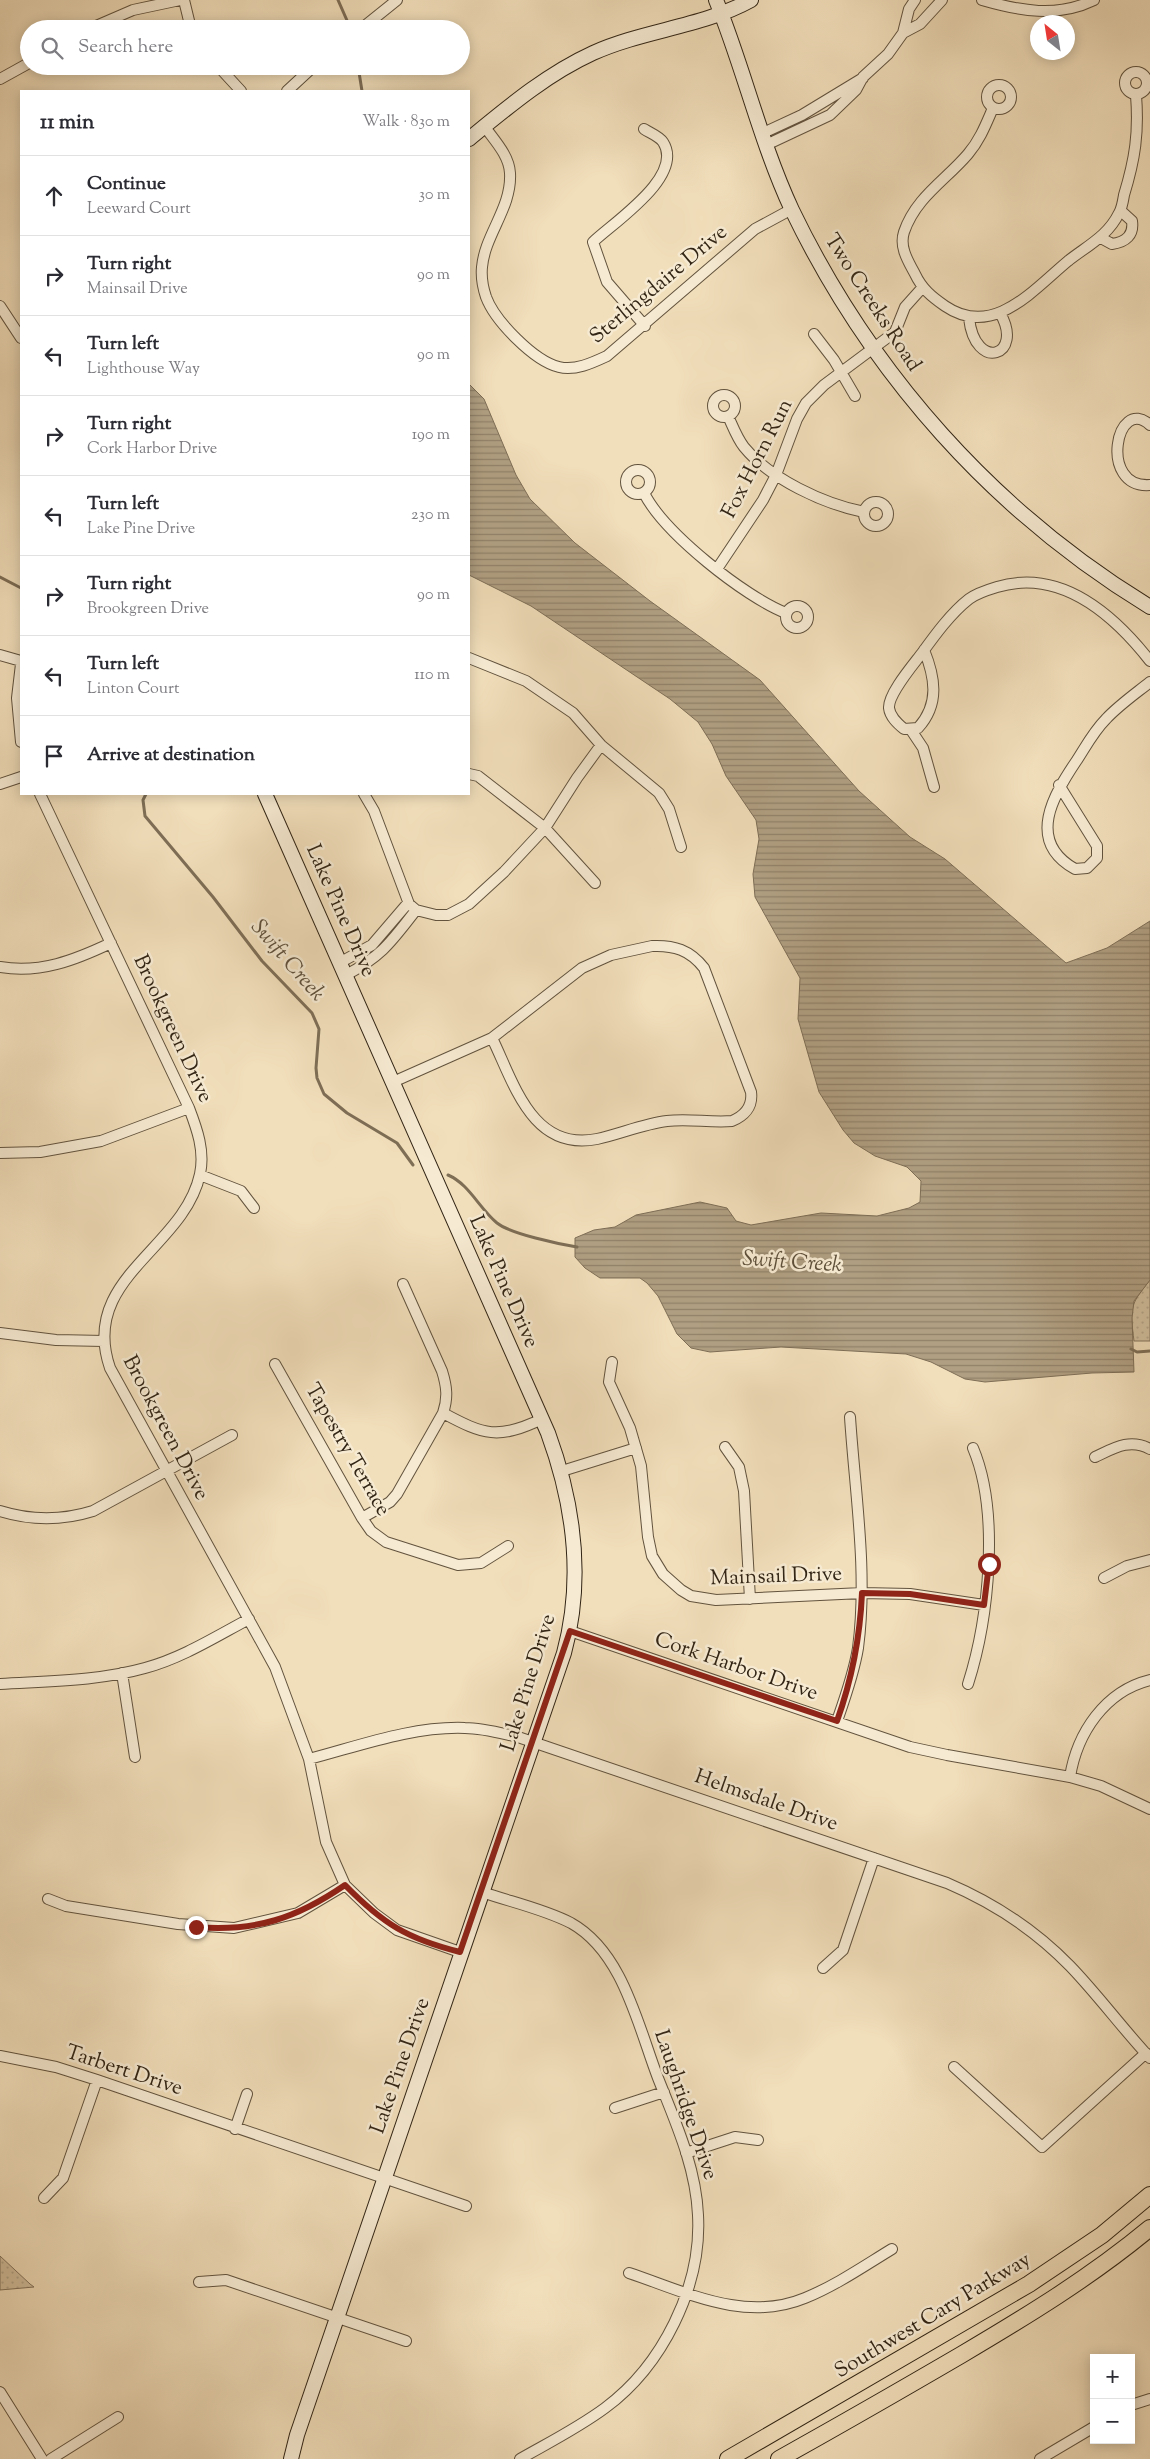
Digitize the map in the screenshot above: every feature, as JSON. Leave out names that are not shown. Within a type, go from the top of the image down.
[{"type":"main road","name":"Southwest Cary Parkway","points":[[728,2459],[1030,2284],[1102,2234],[1150,2195]]},
{"type":"main road","points":[[779,2459],[865,2411],[1051,2301],[1095,2271],[1150,2228]]},
{"type":"street","points":[[110,20],[132,10],[182,0],[188,20]]},
{"type":"street","points":[[372,20],[397,0]]},
{"type":"street","name":"Two Creeks Road","points":[[716,0],[763,140],[792,209],[834,288],[873,349],[934,428],[988,484],[1030,521],[1082,562],[1150,607]]},
{"type":"street","points":[[470,138],[553,74],[594,53],[632,39],[722,14],[752,0]]},
{"type":"street","points":[[763,140],[863,77],[888,54],[904,32],[909,9],[915,0]]},
{"type":"street","points":[[904,32],[920,24],[942,0]]},
{"type":"street","points":[[982,0],[1006,7],[1050,12],[1068,9],[1094,0]]},
{"type":"street","points":[[0,79],[20,68]]},
{"type":"street","points":[[226,75],[240,90]]},
{"type":"street","points":[[288,90],[304,75]]},
{"type":"street","points":[[763,140],[830,115],[856,90],[863,77]]},
{"type":"street","points":[[993,108],[975,145],[922,198],[904,232],[902,242],[905,254],[922,288],[948,308],[969,318],[1000,313],[1020,302],[1074,256],[1101,238],[1113,225],[1121,211],[1136,151],[1136,95]]},
{"type":"street","name":"Sterlingdaire Drive","points":[[484,126],[502,151],[510,171],[507,202],[483,257],[482,276],[487,299],[526,348],[560,368],[584,366],[607,356],[755,229],[792,209]]},
{"type":"street","points":[[644,129],[663,143],[667,152],[665,171],[654,188],[593,242],[607,282],[644,326]]},
{"type":"street","points":[[1101,238],[1112,244],[1125,240],[1130,235],[1133,227],[1132,220],[1121,211]]},
{"type":"street","name":"Fox Horn Run","points":[[717,569],[750,521],[776,474],[797,419],[806,403],[840,373],[895,332],[906,307],[922,288]]},
{"type":"street","points":[[0,306],[20,336]]},
{"type":"street","points":[[969,318],[971,333],[976,344],[982,351],[989,353],[1006,346],[1008,339],[1006,324],[1000,313]]},
{"type":"street","points":[[814,334],[834,360],[840,373],[856,396]]},
{"type":"street","points":[[728,416],[744,447],[776,474],[828,501],[845,508],[864,512]]},
{"type":"street","points":[[1150,425],[1143,419],[1131,420],[1125,425],[1116,450],[1118,460],[1128,478],[1134,482],[1150,485]]},
{"type":"street","points":[[644,493],[653,508],[674,533],[717,569],[772,608],[786,613]]},
{"type":"street","points":[[924,650],[933,671],[933,697],[922,723],[911,730],[904,729],[896,722],[889,709],[890,701],[924,650],[960,607],[978,594],[1012,583],[1035,581],[1067,591],[1094,607],[1116,625],[1150,661]]},
{"type":"street","points":[[0,655],[20,662]]},
{"type":"street","points":[[470,658],[526,681],[573,713],[601,745],[658,793],[669,809],[682,847]]},
{"type":"street","points":[[20,671],[17,698],[20,731]]},
{"type":"street","points":[[1060,786],[1097,846],[1097,858],[1090,866],[1082,870],[1075,868],[1062,859],[1048,836],[1048,813],[1060,786],[1095,732],[1106,719],[1150,682]]},
{"type":"street","points":[[911,730],[923,748],[934,788]]},
{"type":"street","points":[[365,795],[374,811],[408,903],[416,910],[436,915],[448,915],[460,911],[504,872],[545,828],[601,745]]},
{"type":"street","points":[[470,774],[478,776],[545,828],[595,882]]},
{"type":"street","points":[[0,784],[20,777]]},
{"type":"street","name":"Brookgreen Drive","points":[[40,795],[189,1108],[199,1137],[200,1175],[189,1200],[176,1220],[125,1278],[118,1290],[105,1322],[104,1341],[107,1360],[113,1376],[249,1619],[281,1681],[309,1759],[322,1828],[331,1856],[345,1885],[374,1913],[397,1930],[460,1952]]},
{"type":"street","name":"Lake Pine Drive","points":[[266,795],[542,1419],[562,1471],[570,1504],[575,1549],[570,1631],[337,2316],[297,2435],[291,2459]]},
{"type":"street","points":[[344,969],[372,945],[408,903]]},
{"type":"street","points":[[344,969],[372,961],[385,950],[416,910]]},
{"type":"street","points":[[0,967],[18,969],[52,966],[78,959],[111,943]]},
{"type":"street","points":[[394,1082],[492,1038],[567,978],[589,965],[632,949],[652,946],[674,946],[692,955],[704,968],[752,1092],[751,1103],[746,1113],[732,1121],[667,1121],[597,1139],[567,1139],[540,1125],[526,1108],[492,1038]]},
{"type":"street","points":[[0,1153],[40,1152],[101,1141],[189,1108]]},
{"type":"street","points":[[200,1175],[241,1190],[254,1208]]},
{"type":"street","points":[[362,1518],[390,1502],[397,1494],[443,1414],[448,1395],[446,1383],[404,1284]]},
{"type":"street","points":[[0,1333],[56,1340],[104,1341]]},
{"type":"street","name":"Mainsail Drive","points":[[612,1362],[609,1382],[636,1448],[642,1474],[648,1537],[652,1556],[663,1574],[672,1584],[691,1596],[716,1600],[862,1593],[910,1594],[984,1605]]},
{"type":"street","name":"Tapestry Terrace","points":[[275,1364],[371,1532],[386,1542],[458,1565],[481,1563],[508,1546]]},
{"type":"street","points":[[443,1414],[474,1430],[495,1433],[510,1432],[542,1419]]},
{"type":"street","points":[[837,1721],[852,1674],[857,1650],[862,1593],[850,1417]]},
{"type":"street","points":[[0,1511],[35,1519],[78,1516],[107,1505],[232,1435]]},
{"type":"street","points":[[1095,1457],[1122,1444],[1143,1446],[1150,1450]]},
{"type":"street","points":[[725,1447],[739,1467],[744,1491],[750,1599]]},
{"type":"street","points":[[562,1471],[636,1448]]},
{"type":"street","points":[[968,1684],[975,1662],[989,1564],[985,1486],[982,1468],[973,1448]]},
{"type":"street","points":[[1104,1578],[1127,1566],[1150,1560]]},
{"type":"street","points":[[0,1684],[122,1673],[169,1660],[249,1619]]},
{"type":"street","name":"Cork Harbor Drive","points":[[570,1631],[910,1747],[1070,1776],[1101,1786],[1150,1809]]},
{"type":"street","points":[[122,1673],[135,1757]]},
{"type":"street","points":[[1070,1776],[1079,1741],[1094,1717],[1115,1697],[1150,1680]]},
{"type":"street","name":"Helmsdale Drive","points":[[309,1759],[407,1734],[444,1729],[484,1730],[532,1742],[874,1858],[968,1892],[1004,1912],[1030,1930],[1070,1966],[1148,2055]]},
{"type":"street","points":[[823,1968],[843,1950],[874,1858]]},
{"type":"street","points":[[48,1899],[66,1906],[178,1924],[234,1928],[298,1913],[345,1885]]},
{"type":"street","name":"Laughridge Drive","points":[[482,1892],[572,1924],[604,1952],[620,1977],[686,2153],[698,2216],[694,2261],[687,2293],[667,2337],[629,2387],[604,2408],[520,2459]]},
{"type":"street","points":[[954,2067],[1042,2147],[1148,2055]]},
{"type":"street","name":"Tarbert Drive","points":[[0,2056],[56,2067],[97,2080],[235,2129],[466,2206]]},
{"type":"street","points":[[44,2198],[63,2178],[97,2080]]},
{"type":"street","points":[[615,2108],[664,2092]]},
{"type":"street","points":[[235,2129],[247,2094]]},
{"type":"street","points":[[686,2153],[735,2137],[758,2140]]},
{"type":"street","points":[[629,2273],[724,2305],[745,2309],[776,2307],[806,2298],[892,2249]]},
{"type":"street","points":[[199,2282],[226,2280],[337,2316],[406,2341]]},
{"type":"street","points":[[0,2392],[42,2459]]},
{"type":"street","points":[[1135,2404],[1150,2399]]},
{"type":"street","points":[[51,2459],[118,2417]]},
{"type":"street","points":[[1040,2459],[1090,2429]]},
{"type":"shaded area","points":[[1150,1280],[1150,1341],[1134,1341],[1133,1308],[1138,1296]]},
{"type":"shaded area","points":[[0,2256],[30,2284],[34,2287],[0,2290]]},
{"type":"water","points":[[470,385],[484,399],[516,475],[530,499],[575,543],[650,601],[760,680],[859,791],[910,837],[945,859],[1066,963],[1107,948],[1150,921],[1150,1280],[1134,1301],[1132,1318],[1134,1372],[1092,1373],[985,1382],[965,1379],[931,1362],[906,1354],[781,1347],[710,1352],[691,1348],[677,1334],[658,1296],[640,1278],[600,1278],[585,1268],[575,1257],[575,1238],[594,1230],[615,1227],[636,1215],[700,1202],[727,1208],[736,1221],[751,1225],[821,1213],[877,1216],[909,1208],[920,1202],[921,1181],[907,1167],[875,1156],[854,1143],[843,1130],[819,1092],[798,1019],[800,978],[755,897],[753,874],[759,839],[756,820],[726,776],[712,744],[698,722],[670,699],[531,606],[470,576]]},
{"type":"waterway","points":[[338,0],[347,20]]},
{"type":"waterway","points":[[359,75],[362,90]]},
{"type":"waterway","name":"Swift Creek","points":[[0,577],[20,587]]},
{"type":"waterway","name":"Swift Creek","points":[[146,795],[143,800],[145,816],[213,897],[262,961],[312,1013],[319,1029],[316,1068],[317,1078],[324,1094],[347,1113],[397,1143],[413,1165]]},
{"type":"waterway","name":"Swift Creek","points":[[448,1175],[462,1184],[491,1217],[504,1227],[536,1238],[577,1247]]},
{"type":"waterway","name":"Swift Creek","points":[[1131,1349],[1137,1352],[1150,1351]]},
{"type":"route","points":[[196,1927],[234,1928],[288,1916],[309,1908],[345,1885],[374,1913],[397,1930],[409,1936],[460,1952],[570,1631],[837,1721],[852,1674],[857,1650],[862,1593],[936,1596],[984,1605],[989,1564]]}]
